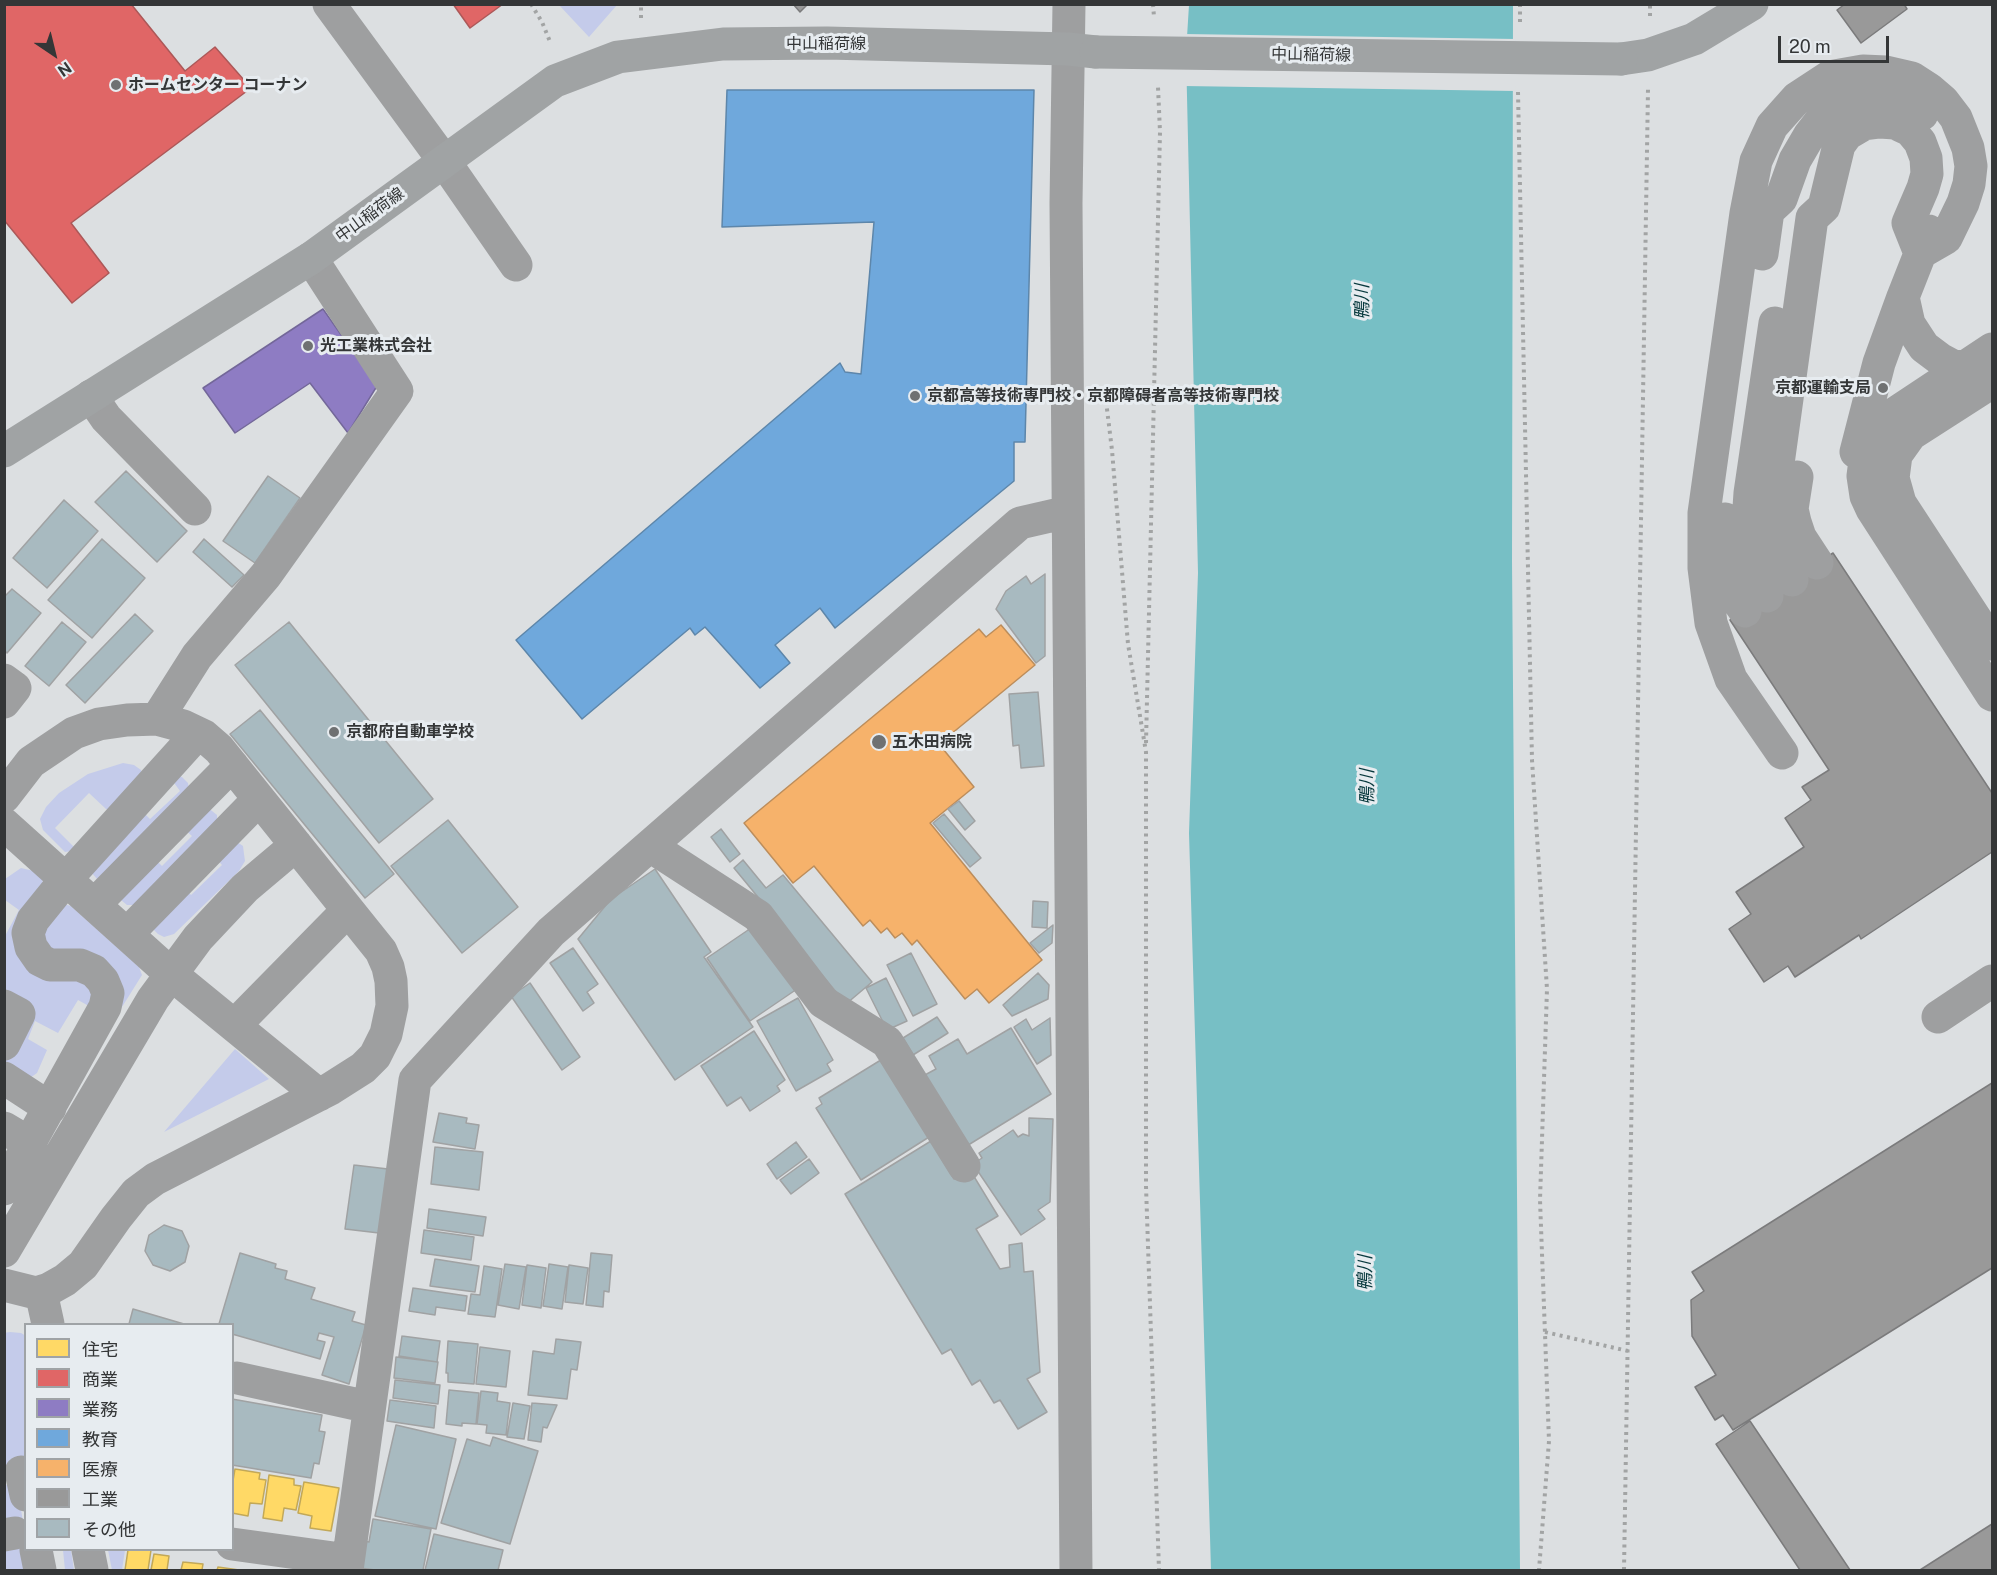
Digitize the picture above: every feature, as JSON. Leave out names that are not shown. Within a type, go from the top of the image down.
[{"type":"main road","name":"中山稲荷線","points":[[4,451],[311,258],[555,81],[618,57],[723,44],[838,44],[1082,50],[1635,57],[1694,39],[1752,4]]},
{"type":"street","points":[[329,4],[444,161],[516,265]]},
{"type":"street","points":[[1069,4],[1082,50],[1066,203],[1076,1570]]},
{"type":"street","points":[[1782,753],[1731,679],[1711,623],[1704,568],[1704,513],[1734,292],[1756,161],[1772,126],[1797,98],[1828,77],[1863,71],[1886,72],[1912,78],[1943,101],[1956,118],[1968,148],[1971,166],[1969,184],[1963,203],[1946,238],[1920,253]]},
{"type":"street","points":[[1920,253],[1908,223],[1927,174],[1926,158],[1920,142],[1910,130],[1895,123],[1864,124],[1847,134],[1839,145],[1824,207],[1832,218],[1831,228],[1792,509],[1800,537],[1780,587],[1759,584],[1750,559],[1748,522],[1752,482],[1791,214],[1781,199],[1795,160],[1823,118],[1847,104],[1867,97],[1907,104],[1924,115],[1936,127],[1948,160],[1948,179],[1879,363],[1856,450],[1853,473],[1859,491],[1992,695]]},
{"type":"street","points":[[157,719],[197,656],[266,575],[398,391],[311,258]]},
{"type":"street","points":[[1903,297],[1909,324],[1924,347],[1953,366],[1979,374]]},
{"type":"street","points":[[1992,349],[1979,374],[1911,434],[1896,455],[1893,478],[1900,503],[1992,644]]},
{"type":"street","points":[[1872,508],[1866,496],[1863,476],[1866,453],[1878,428],[1891,416],[1979,374]]},
{"type":"street","points":[[91,396],[106,418],[195,509]]},
{"type":"street","points":[[234,1544],[347,1565],[415,1080],[551,932],[1020,522],[1068,512]]},
{"type":"street","points":[[4,680],[15,688],[4,702]]},
{"type":"street","points":[[4,797],[31,762],[74,733],[99,723],[157,719],[198,733],[219,749],[381,951],[391,981],[390,1020],[386,1034],[375,1056],[369,1062],[319,1095],[155,1179],[136,1193],[83,1265],[64,1280],[36,1293],[4,1285]]},
{"type":"street","points":[[6,1182],[18,1136],[50,1108],[105,1007],[108,993],[103,981],[94,970],[81,965],[50,965],[40,960],[32,947],[28,933],[33,920],[67,878],[198,733]]},
{"type":"street","points":[[95,904],[232,765]]},
{"type":"street","points":[[128,933],[258,798]]},
{"type":"street","points":[[4,824],[67,878],[171,974],[319,1095]]},
{"type":"street","points":[[4,1251],[148,1006],[171,974],[198,938],[244,888],[296,845]]},
{"type":"street","points":[[650,846],[758,916],[823,1002],[887,1042],[964,1166]]},
{"type":"street","points":[[235,1025],[348,910]]},
{"type":"street","points":[[1938,1017],[1992,981]]},
{"type":"street","points":[[4,1006],[19,1014],[4,1044]]},
{"type":"street","points":[[4,1078],[50,1108]]},
{"type":"street","points":[[40,1292],[48,1323]]},
{"type":"street","points":[[237,1378],[369,1407]]},
{"type":"street","points":[[27,1551],[40,1570]]},
{"type":"street","points":[[88,1551],[92,1570]]},
{"type":"path","points":[[531,4],[542,22],[554,51]]},
{"type":"path","points":[[640,25],[641,4]]},
{"type":"path","points":[[1153,4],[1154,28]]},
{"type":"path","points":[[1520,4],[1520,27]]},
{"type":"path","points":[[1624,1570],[1628,1351],[1635,57]]},
{"type":"path","points":[[1519,82],[1518,126],[1532,760],[1547,989],[1540,1200],[1548,1441],[1539,1570]]},
{"type":"path","points":[[1158,86],[1160,132],[1146,752],[1146,1186],[1159,1570]]},
{"type":"path","points":[[1105,392],[1128,644],[1146,752]]},
{"type":"path","points":[[1545,1332],[1628,1351]]},
{"type":"shaded area","points":[[559,5],[617,5],[589,37]]},
{"type":"shaded area","points":[[123,763],[134,765],[141,770],[144,778],[114,810],[106,809],[89,793],[55,828],[77,850],[65,852],[43,830],[40,819],[46,807],[59,793],[88,774]]},
{"type":"shaded area","points":[[178,776],[188,783],[189,790],[97,879],[91,872],[141,810],[150,819],[180,791],[172,780]]},
{"type":"shaded area","points":[[207,807],[217,815],[217,820],[136,905],[127,905],[121,900],[153,857],[162,866],[192,836],[182,827]]},
{"type":"shaded area","points":[[234,840],[243,846],[245,861],[239,871],[174,934],[164,937],[158,934],[153,929],[184,887],[191,895],[222,865],[213,855]]},
{"type":"shaded area","points":[[21,868],[34,871],[42,878],[43,884],[19,927],[90,976],[96,1010],[78,1000],[58,1033],[35,1021],[28,1039],[47,1050],[37,1073],[27,1080],[4,1063],[33,1017],[5,995],[5,936],[19,910],[5,900],[5,879]]},
{"type":"shaded area","points":[[63,904],[71,906],[139,967],[142,975],[117,1015],[117,1002],[46,953],[42,925]]},
{"type":"shaded area","points":[[235,1049],[269,1079],[164,1132]]},
{"type":"shaded area","points":[[4,1333],[24,1335],[24,1463],[5,1467],[6,1453],[4,1451]]},
{"type":"shaded area","points":[[5,1485],[10,1485],[19,1497],[24,1528],[24,1569],[5,1570]]},
{"type":"shaded area","points":[[63,1551],[71,1551],[74,1570],[65,1570]]},
{"type":"shaded area","points":[[108,1551],[125,1551],[122,1570],[112,1570]]},
{"type":"water","name":"鴨川","points":[[1189,5],[1513,5],[1512,561],[1520,1570],[1211,1570],[1189,833],[1198,573],[1186,53]]},
{"type":"pier","points":[[1184,34],[1516,39],[1515,91],[1184,86]]},
{"type":"building: 住宅","points":[[235,1469],[260,1473],[259,1479],[266,1480],[262,1504],[250,1503],[248,1516],[234,1513]]},
{"type":"building: 住宅","points":[[269,1475],[294,1479],[294,1485],[301,1486],[296,1510],[284,1508],[282,1521],[263,1518]]},
{"type":"building: 住宅","points":[[304,1482],[339,1488],[331,1531],[310,1528],[312,1516],[298,1513]]},
{"type":"building: 住宅","points":[[128,1551],[151,1551],[148,1570],[125,1570]]},
{"type":"building: 住宅","points":[[154,1554],[169,1556],[167,1570],[151,1570]]},
{"type":"building: 住宅","points":[[183,1562],[203,1564],[202,1570],[181,1570]]},
{"type":"building: 住宅","points":[[218,1567],[239,1570],[217,1570]]},
{"type":"building: 商業","points":[[4,4],[131,4],[185,71],[215,47],[251,88],[71,223],[109,273],[72,303],[4,220]]},
{"type":"building: 商業","points":[[453,4],[503,4],[470,28]]},
{"type":"building: 業務","name":"光工業株式会社","points":[[323,309],[377,386],[348,433],[310,383],[235,433],[203,388]]},
{"type":"building: 教育","name":"京都高等技術専門校・京都障碍者高等技術専門校","points":[[727,90],[1034,90],[1025,442],[1014,442],[1014,481],[835,628],[820,608],[775,645],[790,663],[760,688],[705,627],[695,635],[690,628],[582,719],[516,640],[840,363],[845,372],[861,374],[874,222],[722,227]]},
{"type":"building: 医療","name":"五木田病院","points":[[1001,625],[1035,665],[939,744],[974,787],[930,823],[1042,960],[989,1003],[977,989],[965,999],[917,940],[912,945],[902,933],[895,938],[887,928],[881,933],[870,920],[863,926],[814,866],[793,883],[744,823],[979,629],[986,637]]},
{"type":"building: 工業","points":[[793,4],[808,4],[800,12]]},
{"type":"building: 工業","points":[[1845,4],[1904,4],[1907,9],[1861,43],[1837,10]]},
{"type":"building: 工業","points":[[1833,553],[1992,793],[1992,852],[1861,939],[1859,935],[1795,977],[1788,966],[1764,982],[1729,929],[1751,914],[1736,892],[1804,847],[1785,818],[1811,800],[1802,787],[1829,770],[1730,620]]},
{"type":"building: 工業","points":[[1992,1083],[1992,1268],[1733,1430],[1723,1415],[1715,1420],[1695,1387],[1716,1375],[1692,1336],[1691,1300],[1704,1291],[1692,1272]]},
{"type":"building: 工業","points":[[1750,1421],[1850,1570],[1800,1570],[1716,1444]]},
{"type":"building: 工業","points":[[1992,1524],[1992,1570],[1920,1570]]},
{"type":"building: その他","points":[[126,471],[187,531],[157,562],[95,502]]},
{"type":"building: その他","points":[[268,476],[300,498],[255,563],[223,541]]},
{"type":"building: その他","points":[[64,500],[98,531],[47,588],[13,558]]},
{"type":"building: その他","points":[[102,539],[145,578],[92,638],[48,600]]},
{"type":"building: その他","points":[[204,539],[244,575],[232,587],[193,552]]},
{"type":"building: その他","points":[[1045,574],[1045,656],[1036,663],[996,609],[1006,591],[1026,576],[1031,584]]},
{"type":"building: その他","points":[[12,589],[41,613],[7,653],[4,650],[4,597]]},
{"type":"building: その他","points":[[135,614],[153,631],[85,703],[66,685]]},
{"type":"building: その他","points":[[62,622],[86,642],[49,686],[25,666]]},
{"type":"building: その他","name":"京都府自動車学校","points":[[289,622],[433,799],[379,843],[235,665]]},
{"type":"building: その他","points":[[1038,692],[1044,766],[1021,768],[1019,745],[1013,746],[1009,694]]},
{"type":"building: その他","points":[[260,710],[394,874],[365,898],[230,734]]},
{"type":"building: その他","points":[[959,801],[975,821],[965,830],[948,809]]},
{"type":"building: その他","points":[[944,814],[981,858],[970,867],[933,823]]},
{"type":"building: その他","points":[[448,820],[518,907],[462,953],[391,866]]},
{"type":"building: その他","points":[[721,829],[740,854],[730,862],[711,837]]},
{"type":"building: その他","points":[[743,860],[766,888],[783,875],[872,982],[846,1004],[734,868]]},
{"type":"building: その他","points":[[655,869],[711,952],[704,957],[753,1027],[675,1080],[578,939],[611,899]]},
{"type":"building: その他","points":[[1033,901],[1048,902],[1047,928],[1032,927]]},
{"type":"building: その他","points":[[1053,925],[1052,943],[1039,953],[1030,943]]},
{"type":"building: その他","points":[[754,926],[797,989],[750,1021],[707,958]]},
{"type":"building: その他","points":[[573,948],[598,984],[587,992],[594,1003],[583,1011],[550,963]]},
{"type":"building: その他","points":[[911,953],[937,1004],[913,1016],[887,965]]},
{"type":"building: その他","points":[[1038,973],[1049,985],[1048,999],[1012,1016],[1003,1005]]},
{"type":"building: その他","points":[[886,978],[907,1021],[887,1030],[866,988]]},
{"type":"building: その他","points":[[530,983],[580,1057],[562,1070],[511,996]]},
{"type":"building: その他","points":[[798,998],[833,1060],[827,1064],[831,1071],[796,1091],[757,1021]]},
{"type":"building: その他","points":[[937,1017],[948,1033],[913,1055],[903,1038]]},
{"type":"building: その他","points":[[1050,1018],[1051,1055],[1037,1064],[1014,1027],[1026,1019],[1032,1030]]},
{"type":"building: その他","points":[[1011,1028],[1051,1094],[965,1147],[923,1076],[936,1069],[929,1056],[958,1039],[967,1054]]},
{"type":"building: その他","points":[[754,1031],[785,1080],[777,1086],[780,1091],[750,1111],[741,1097],[727,1106],[701,1066]]},
{"type":"building: その他","points":[[889,1055],[937,1132],[861,1180],[816,1108],[822,1104],[819,1098]]},
{"type":"building: その他","points":[[439,1113],[467,1118],[466,1123],[479,1125],[475,1149],[433,1142]]},
{"type":"building: その他","points":[[1029,1118],[1053,1119],[1050,1202],[1038,1210],[1045,1219],[1021,1235],[973,1164],[982,1158],[979,1153],[1013,1130],[1018,1137],[1023,1134],[1029,1136]]},
{"type":"building: その他","points":[[931,1141],[954,1179],[970,1170],[998,1216],[976,1229],[1000,1269],[1010,1267],[1009,1245],[1022,1243],[1024,1272],[1033,1271],[1040,1372],[1027,1379],[1047,1412],[1018,1429],[1000,1400],[994,1403],[980,1380],[972,1385],[951,1349],[942,1354],[845,1194]]},
{"type":"building: その他","points":[[796,1142],[807,1157],[777,1179],[767,1164]]},
{"type":"building: その他","points":[[435,1147],[483,1152],[479,1190],[431,1184]]},
{"type":"building: その他","points":[[809,1159],[819,1173],[791,1194],[780,1180]]},
{"type":"building: その他","points":[[354,1165],[388,1169],[379,1233],[345,1229]]},
{"type":"building: その他","points":[[429,1209],[486,1217],[483,1236],[427,1228]]},
{"type":"building: その他","points":[[164,1225],[182,1231],[189,1246],[185,1262],[170,1271],[153,1265],[145,1251],[149,1235]]},
{"type":"building: その他","points":[[424,1230],[474,1237],[471,1260],[421,1253]]},
{"type":"building: その他","points":[[240,1253],[276,1264],[275,1268],[287,1271],[285,1279],[315,1288],[311,1299],[355,1312],[352,1321],[366,1325],[349,1384],[322,1375],[334,1337],[319,1333],[317,1340],[325,1342],[320,1359],[234,1335],[234,1323],[219,1323]]},
{"type":"building: その他","points":[[591,1253],[612,1255],[609,1292],[604,1291],[603,1307],[586,1305]]},
{"type":"building: その他","points":[[435,1259],[479,1266],[475,1292],[430,1286]]},
{"type":"building: その他","points":[[505,1264],[526,1267],[519,1309],[498,1305]]},
{"type":"building: その他","points":[[549,1264],[568,1267],[562,1309],[543,1306]]},
{"type":"building: その他","points":[[527,1265],[546,1268],[541,1308],[522,1305]]},
{"type":"building: その他","points":[[569,1265],[588,1268],[583,1304],[565,1302]]},
{"type":"building: その他","points":[[484,1266],[502,1269],[495,1317],[468,1314],[471,1294],[480,1295]]},
{"type":"building: その他","points":[[413,1288],[467,1296],[465,1311],[436,1307],[435,1315],[409,1311]]},
{"type":"building: その他","points":[[133,1309],[181,1323],[129,1323]]},
{"type":"building: その他","points":[[402,1336],[440,1341],[437,1362],[399,1356]]},
{"type":"building: その他","points":[[556,1339],[581,1342],[577,1370],[571,1369],[567,1399],[528,1395],[533,1351],[554,1354]]},
{"type":"building: その他","points":[[448,1341],[478,1344],[474,1384],[448,1382],[448,1373],[446,1373]]},
{"type":"building: その他","points":[[480,1347],[510,1351],[506,1387],[476,1384]]},
{"type":"building: その他","points":[[396,1357],[438,1362],[435,1383],[394,1378]]},
{"type":"building: その他","points":[[395,1380],[440,1385],[438,1404],[393,1398]]},
{"type":"building: その他","points":[[449,1390],[479,1393],[476,1424],[462,1423],[462,1426],[446,1424]]},
{"type":"building: その他","points":[[481,1391],[498,1393],[497,1401],[510,1403],[506,1435],[486,1433],[487,1425],[477,1424]]},
{"type":"building: その他","points":[[234,1399],[322,1415],[319,1431],[325,1432],[319,1464],[314,1463],[311,1478],[234,1465]]},
{"type":"building: その他","points":[[390,1400],[436,1406],[434,1428],[387,1421]]},
{"type":"building: その他","points":[[513,1403],[530,1406],[524,1439],[507,1437]]},
{"type":"building: その他","points":[[532,1403],[557,1405],[547,1428],[543,1427],[541,1442],[528,1440]]},
{"type":"building: その他","points":[[396,1425],[456,1439],[436,1529],[375,1516]]},
{"type":"building: その他","points":[[493,1437],[538,1451],[510,1544],[441,1523],[467,1439],[490,1446]]},
{"type":"building: その他","points":[[373,1519],[431,1529],[423,1570],[360,1568],[364,1541],[369,1542]]},
{"type":"building: その他","points":[[434,1534],[503,1550],[498,1570],[425,1570]]},
{"type":"place","name":"ホームセンター コーナン","points":[[116,85]]},
{"type":"place","name":"光工業株式会社","points":[[308,346]]},
{"type":"place","name":"京都運輸支局","points":[[1883,388]]},
{"type":"place","name":"京都高等技術専門校・京都障碍者高等技術専門校","points":[[915,396]]},
{"type":"place","name":"京都府自動車学校","points":[[334,732]]},
{"type":"place","name":"五木田病院","points":[[879,742]]}]
